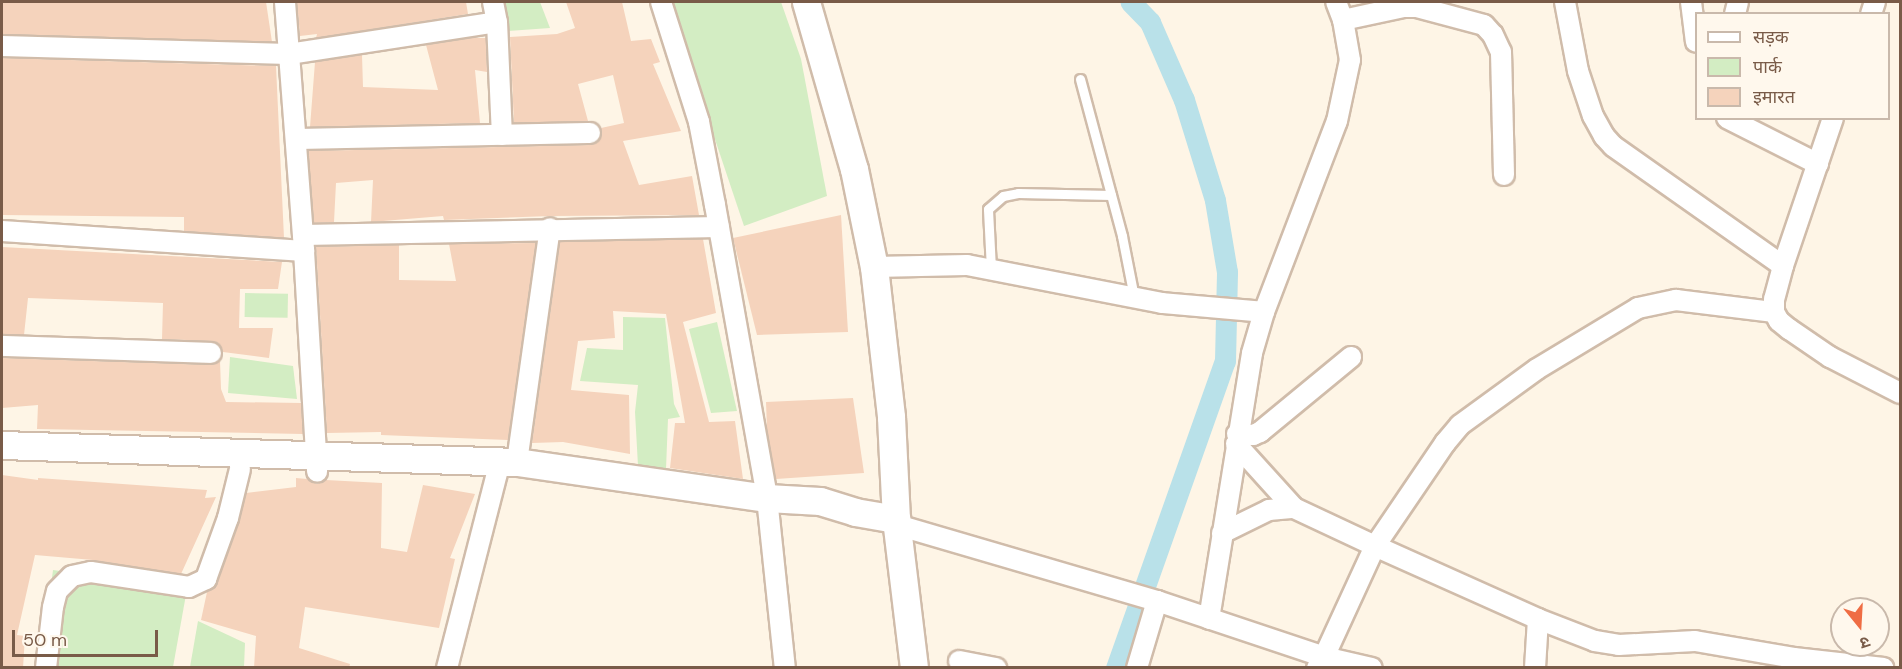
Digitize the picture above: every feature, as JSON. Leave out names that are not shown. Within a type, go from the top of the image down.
[{"type":"street","points":[[285,2],[304,243],[316,463]]},
{"type":"street","points":[[493,2],[497,22],[502,135]]},
{"type":"street","points":[[661,2],[699,122],[767,507],[785,668]]},
{"type":"street","points":[[807,2],[857,179],[874,267],[891,417],[896,522],[914,668]]},
{"type":"street","points":[[1565,2],[1578,71],[1593,116],[1604,136],[1613,146],[1783,266]]},
{"type":"street","points":[[1691,2],[1695,34]]},
{"type":"street","points":[[1209,619],[1236,439],[1252,353],[1264,312],[1337,121],[1350,60],[1340,11],[1417,7],[1484,25],[1493,35],[1501,52],[1504,175]]},
{"type":"street","points":[[2,46],[289,54],[497,22]]},
{"type":"street","points":[[1731,120],[1818,164]]},
{"type":"street","points":[[1832,120],[1783,266],[1774,299],[1774,312],[1779,321],[1830,357],[1900,393]]},
{"type":"street","points":[[296,140],[590,133]]},
{"type":"street","points":[[2,231],[175,245],[304,243],[550,228],[718,227]]},
{"type":"street","points":[[447,668],[504,468],[550,228]]},
{"type":"street","points":[[874,267],[967,265],[1134,297],[1264,312]]},
{"type":"street","points":[[1321,662],[1375,546],[1445,443],[1460,425],[1537,369],[1638,308],[1676,300],[1774,312]]},
{"type":"street","points":[[2,346],[210,353]]},
{"type":"street","points":[[1236,439],[1260,432],[1351,357]]},
{"type":"street","points":[[1236,439],[1294,508],[1538,619],[1595,641],[1619,645],[1695,641],[1794,658],[1883,668]]},
{"type":"street","points":[[2,444],[316,463],[504,468],[767,507],[820,519],[837,518],[855,512],[896,522],[1157,601],[1321,662],[1372,668]]},
{"type":"street","points":[[2,462],[240,469],[316,463]]},
{"type":"street","points":[[46,668],[57,591],[72,576],[91,572],[189,587],[206,579],[228,518],[240,469]]},
{"type":"street","points":[[1222,533],[1269,510],[1294,508]]},
{"type":"street","points":[[1137,668],[1157,601]]},
{"type":"street","points":[[1535,668],[1538,619]]},
{"type":"street","points":[[959,661],[996,668]]},
{"type":"lane","points":[[1080,79],[1111,195],[1134,297]]},
{"type":"lane","points":[[991,270],[988,209],[1003,195],[1018,193],[1111,195]]},
{"type":"green space","points":[[487,2],[540,2],[550,28],[494,32]]},
{"type":"green space","points":[[669,2],[781,2],[801,59],[827,196],[744,226]]},
{"type":"green space","points":[[245,293],[288,294],[288,318],[245,317]]},
{"type":"green space","points":[[623,317],[665,318],[674,404],[680,417],[668,419],[666,469],[638,466],[635,412],[638,385],[580,381],[587,348],[623,350]]},
{"type":"green space","points":[[717,322],[737,411],[711,413],[689,329]]},
{"type":"green space","points":[[230,357],[293,366],[297,399],[228,393]]},
{"type":"green space","points":[[53,570],[187,589],[173,667],[40,668]]},
{"type":"green space","points":[[198,621],[245,643],[244,667],[190,667]]},
{"type":"building","points":[[2,2],[266,2],[272,42],[2,34]]},
{"type":"building","points":[[297,2],[466,2],[468,14],[316,38],[317,34],[300,36]]},
{"type":"building","points":[[566,2],[622,2],[631,41],[651,39],[660,62],[653,64],[681,131],[623,141],[639,185],[692,176],[699,215],[551,216],[444,220],[443,216],[371,222],[373,180],[336,183],[334,222],[314,223],[308,151],[590,145],[600,139],[601,128],[624,123],[613,75],[578,84],[588,121],[514,123],[510,37],[557,34],[575,28]]},
{"type":"building","points":[[486,38],[487,72],[475,70],[480,123],[310,127],[315,62],[362,55],[363,87],[438,90],[426,45]]},
{"type":"building","points":[[2,58],[276,66],[284,238],[184,231],[184,217],[2,215]]},
{"type":"building","points":[[841,215],[848,332],[757,335],[733,238]]},
{"type":"building","points":[[703,239],[716,313],[683,322],[709,422],[735,421],[743,479],[670,468],[675,423],[685,423],[666,314],[613,311],[615,338],[578,341],[571,390],[629,395],[630,454],[563,442],[532,443],[560,242]]},
{"type":"building","points":[[536,243],[508,440],[381,435],[381,432],[327,433],[316,247],[399,245],[399,280],[456,281],[449,244]]},
{"type":"building","points":[[2,247],[282,262],[278,289],[240,289],[239,328],[273,328],[269,358],[223,352],[218,343],[212,341],[162,339],[163,303],[28,298],[24,335],[2,334]]},
{"type":"building","points":[[2,358],[211,365],[220,361],[221,389],[226,402],[301,403],[303,434],[37,429],[38,405],[2,408]]},
{"type":"building","points":[[853,398],[864,473],[776,479],[767,429],[766,402]]},
{"type":"building","points":[[2,475],[38,480],[38,478],[207,490],[205,498],[216,497],[181,574],[93,560],[35,555],[17,635],[25,636],[23,668],[2,668]]},
{"type":"building","points":[[296,478],[307,479],[317,484],[326,480],[382,483],[381,548],[407,552],[423,485],[475,494],[450,558],[455,559],[439,628],[305,607],[299,648],[350,664],[349,668],[254,668],[256,636],[201,620],[207,592],[217,583],[239,522],[246,493],[296,487]]},
{"type":"waterway","points":[[1116,668],[1225,361],[1227,272],[1215,200],[1184,100],[1150,22],[1131,2]]}]
